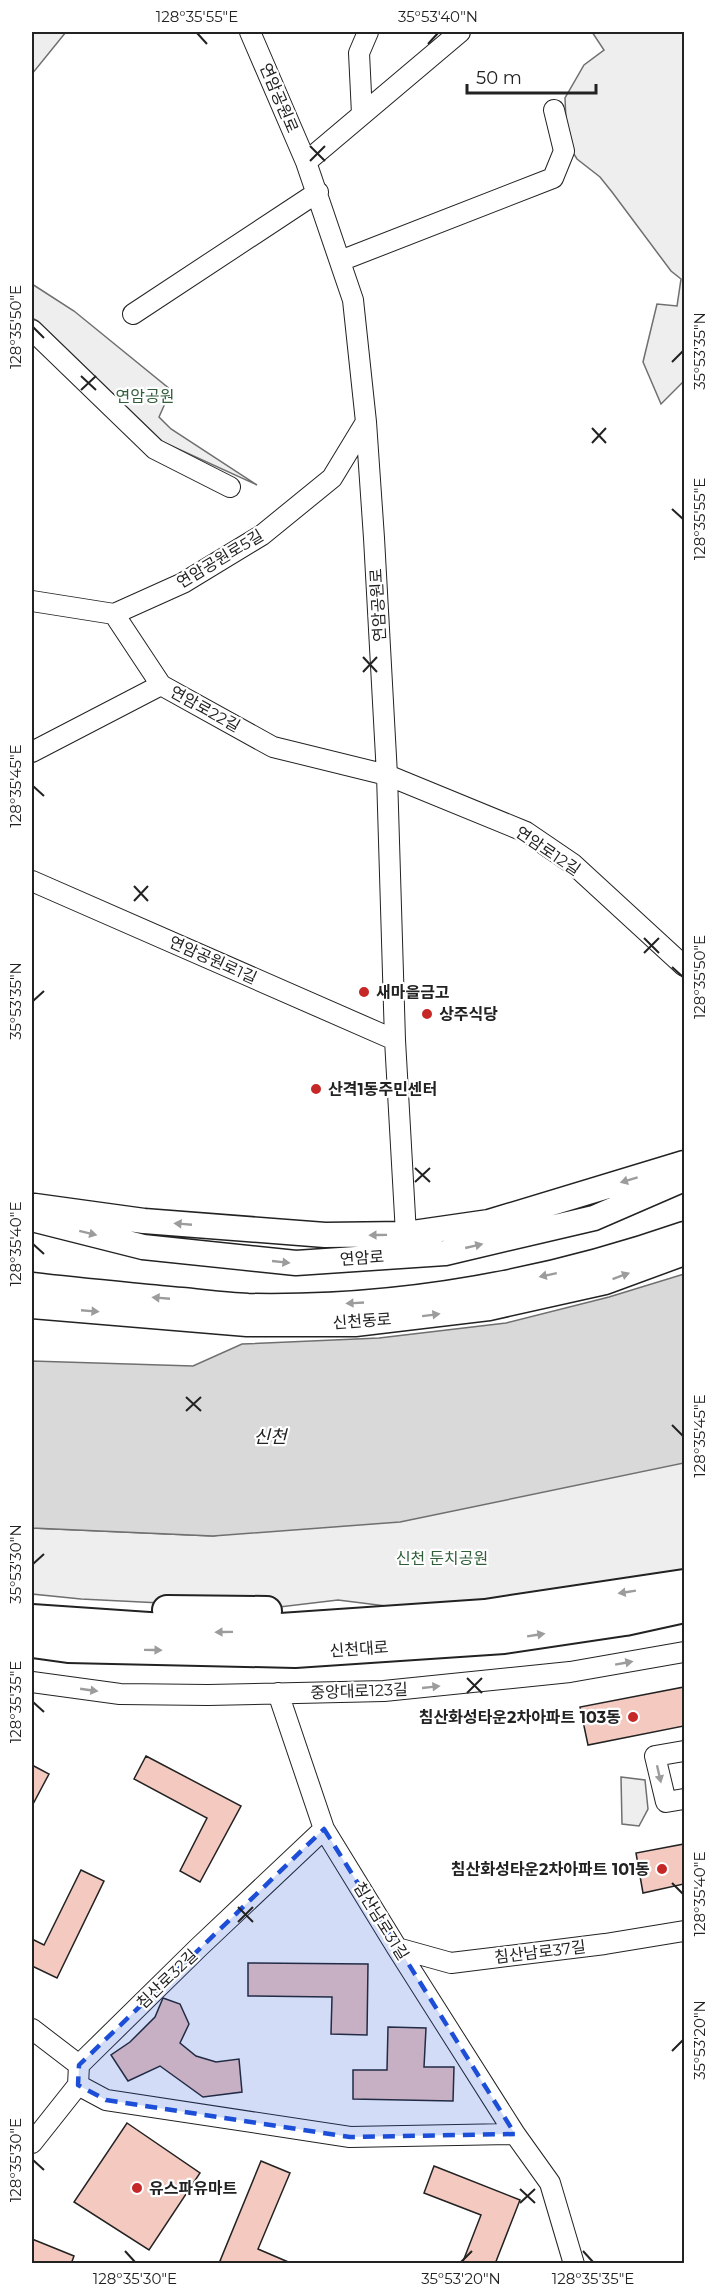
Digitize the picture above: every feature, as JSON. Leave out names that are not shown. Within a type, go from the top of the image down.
[{"type":"highway","name":"신천대로","points":[[32,1619],[222,1632],[485,1614],[684,1584]]},
{"type":"highway","points":[[32,1603],[81,1608],[238,1612],[362,1609],[485,1614]]},
{"type":"highway","name":"신천대로","points":[[32,1643],[68,1648],[295,1653],[504,1639],[626,1621],[684,1608]]},
{"type":"highway","points":[[32,1662],[144,1669],[265,1670],[421,1660],[504,1639]]},
{"type":"main road","name":"연암로","points":[[32,1206],[144,1221],[325,1236],[406,1234],[489,1222],[684,1163]]},
{"type":"main road","name":"연암로","points":[[32,1219],[143,1247],[296,1263],[445,1252],[594,1218],[684,1179]]},
{"type":"main road","name":"신천동로","points":[[32,1285],[247,1306],[358,1303],[496,1286],[614,1258],[684,1234]]},
{"type":"main road","name":"신천동로","points":[[32,1306],[247,1324],[355,1324],[489,1308],[605,1281],[684,1253]]},
{"type":"street","name":"연암공원로","points":[[250,32],[318,192],[353,300],[366,422],[387,775],[395,1040],[406,1234]]},
{"type":"street","points":[[362,114],[359,53],[368,32]]},
{"type":"street","points":[[306,162],[460,32]]},
{"type":"street","points":[[340,261],[553,178],[564,151],[554,110]]},
{"type":"street","points":[[133,314],[318,192]]},
{"type":"street","points":[[32,330],[155,449],[230,487]]},
{"type":"street","name":"연암공원로5길","points":[[114,615],[183,583],[262,536],[332,478],[366,422]]},
{"type":"street","points":[[32,601],[114,615],[161,685]]},
{"type":"street","name":"연암로22길","points":[[32,752],[161,685],[273,747],[387,775]]},
{"type":"street","name":"연암로12길","points":[[387,775],[526,832],[573,864],[684,966]]},
{"type":"street","name":"연암공원로1길","points":[[32,881],[395,1040]]},
{"type":"street","name":"중앙대로123길","points":[[32,1682],[120,1694],[208,1695],[384,1691],[570,1672],[684,1652]]},
{"type":"street","name":"침산남로31길","points":[[278,1693],[324,1829],[515,2134],[550,2183],[574,2264]]},
{"type":"street","points":[[684,1751],[655,1756],[666,1802],[684,1799]]},
{"type":"street","name":"침산로32길","points":[[32,2143],[79,2075],[198,1948],[324,1829]]},
{"type":"street","name":"침산남로37길","points":[[397,1948],[451,1964],[605,1944],[684,1930]]},
{"type":"street","points":[[32,2029],[106,2100],[350,2137],[515,2134]]},
{"type":"highlighted area","points":[[324,1829],[515,2134],[350,2137],[106,2100],[78,2085],[79,2065]]},
{"type":"green space","points":[[32,32],[66,32],[32,74]]},
{"type":"green space","points":[[592,32],[684,32],[684,381],[661,404],[643,362],[657,304],[677,306],[681,279],[671,271],[600,177],[577,159],[567,143],[565,98],[584,65],[604,50]]},
{"type":"green space","name":"연암공원","points":[[32,284],[74,311],[171,390],[159,417],[171,429],[257,485],[163,442],[38,321],[32,318]]},
{"type":"green space","name":"신천 둔치공원","points":[[684,1461],[684,1578],[442,1613],[338,1600],[238,1612],[201,1605],[81,1599],[32,1594],[32,1528],[213,1536]]},
{"type":"green space","points":[[621,1777],[645,1780],[648,1809],[639,1826],[622,1824]]},
{"type":"water","name":"신천","points":[[684,1274],[684,1463],[400,1522],[213,1536],[32,1528],[32,1361],[193,1366],[242,1344],[379,1338],[506,1323],[609,1297]]},
{"type":"building","name":"침산화성타운2차아파트 103동","points":[[684,1687],[684,1726],[588,1745],[580,1707]]},
{"type":"building","points":[[146,1756],[241,1806],[200,1882],[180,1871],[207,1818],[134,1779]]},
{"type":"building","points":[[32,1765],[49,1774],[32,1806]]},
{"type":"building","name":"침산화성타운2차아파트 101동","points":[[684,1844],[684,1884],[643,1893],[636,1853]]},
{"type":"building","points":[[81,1870],[104,1881],[57,1978],[32,1966],[32,1939],[44,1945]]},
{"type":"building","points":[[248,1963],[368,1964],[367,2035],[331,2034],[332,1997],[248,1996]]},
{"type":"building","points":[[163,1998],[180,2004],[189,2024],[180,2043],[196,2056],[216,2062],[239,2059],[242,2092],[203,2097],[160,2066],[128,2081],[111,2055],[130,2042],[155,2017]]},
{"type":"building","points":[[388,2027],[426,2028],[424,2067],[454,2067],[453,2101],[353,2099],[353,2070],[387,2070]]},
{"type":"building","name":"유스파유마트","points":[[127,2123],[200,2173],[149,2250],[74,2202]]},
{"type":"building","points":[[261,2161],[290,2173],[258,2249],[293,2264],[226,2264],[220,2261]]},
{"type":"building","points":[[434,2166],[520,2200],[495,2264],[462,2264],[481,2215],[424,2193]]},
{"type":"building","points":[[32,2239],[74,2256],[71,2264],[32,2264]]},
{"type":"place","name":"새마을금고","points":[[364,992]]},
{"type":"place","name":"상주식당","points":[[427,1014]]},
{"type":"place","name":"산격1동주민센터","points":[[316,1089]]},
{"type":"place","name":"침산화성타운2차아파트 103동","points":[[633,1717]]},
{"type":"place","name":"침산화성타운2차아파트 101동","points":[[662,1869]]},
{"type":"place","name":"유스파유마트","points":[[137,2188]]}]
